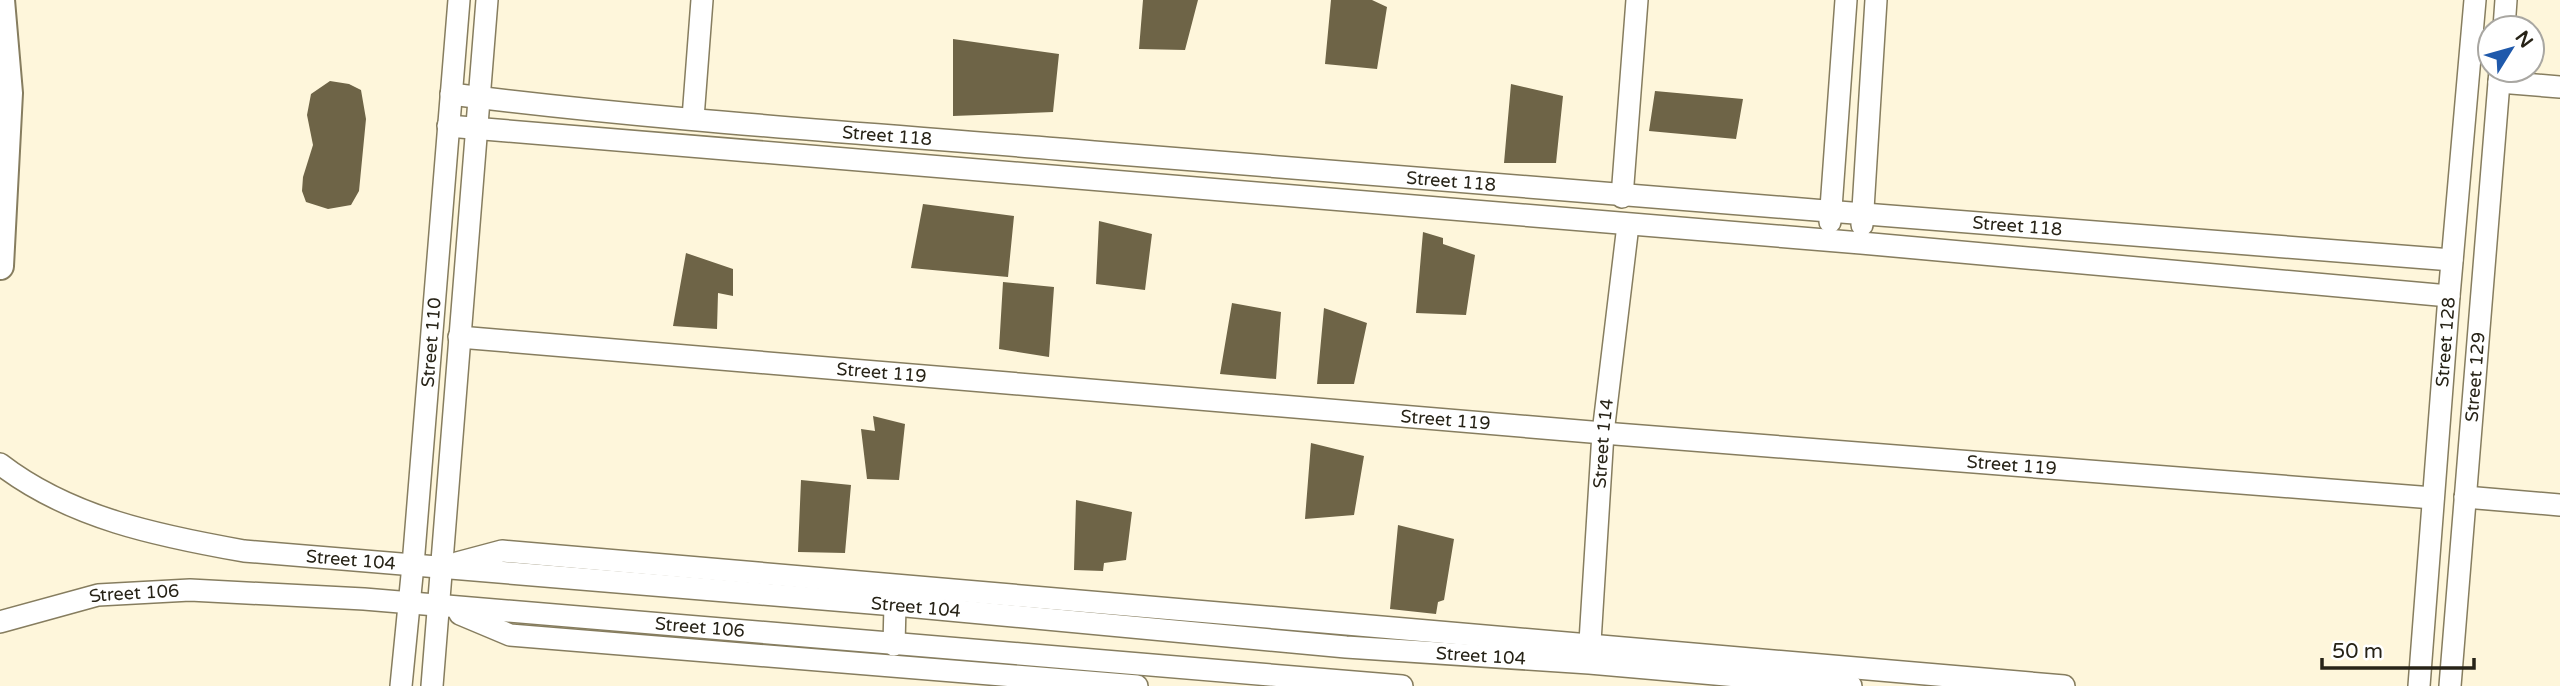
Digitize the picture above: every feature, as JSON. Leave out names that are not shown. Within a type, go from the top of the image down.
[{"type":"main road","points":[[0,266],[9,93],[1,0]]},
{"type":"street","name":"Street 110","points":[[401,686],[459,0]]},
{"type":"street","name":"Street 110","points":[[432,686],[487,0]]},
{"type":"street","points":[[693,118],[702,0]]},
{"type":"street","points":[[1622,197],[1637,0]]},
{"type":"street","points":[[1829,242],[1846,0]]},
{"type":"street","points":[[1861,243],[1876,0]]},
{"type":"street","name":"Street 128","points":[[2419,686],[2475,0]]},
{"type":"street","name":"Street 129","points":[[2450,686],[2499,84]]},
{"type":"street","name":"Street 118","points":[[451,94],[693,118],[1622,197],[1831,210],[2452,260]]},
{"type":"street","points":[[448,126],[1861,243],[2449,296]]},
{"type":"street","name":"Street 114","points":[[1590,654],[1602,433],[1628,225]]},
{"type":"street","name":"Street 119","points":[[460,337],[1602,433],[2433,498]]},
{"type":"street","name":"Street 104","points":[[0,464],[22,481],[58,501],[162,536],[244,551],[440,568],[668,576],[895,605],[1130,627],[1346,647],[1590,654],[1851,686]]},
{"type":"street","points":[[2465,497],[2560,505]]},
{"type":"street","points":[[668,576],[1133,605],[1590,654],[2064,686]]},
{"type":"street","name":"Street 106","points":[[0,622],[98,595],[190,590],[408,603],[1346,684],[1402,686]]},
{"type":"street","points":[[894,645],[895,605]]},
{"type":"street","points":[[1130,627],[1133,605]]},
{"type":"street","points":[[438,606],[510,635],[1137,686]]},
{"type":"street","points":[[653,646],[654,624]]},
{"type":"building","points":[[1143,0],[1198,0],[1185,50],[1139,49]]},
{"type":"building","points":[[1331,0],[1372,0],[1387,7],[1377,69],[1325,64]]},
{"type":"building","points":[[953,39],[1059,54],[1053,112],[953,116]]},
{"type":"building","points":[[330,81],[349,84],[361,90],[366,119],[359,191],[351,205],[328,209],[306,202],[302,191],[303,177],[313,145],[307,115],[311,94]]},
{"type":"building","points":[[1511,84],[1563,96],[1556,163],[1504,163]]},
{"type":"building","points":[[1655,91],[1743,99],[1736,139],[1649,131]]},
{"type":"building","points":[[923,204],[1014,216],[1008,277],[911,268]]},
{"type":"building","points":[[1099,221],[1152,234],[1145,290],[1096,284]]},
{"type":"building","points":[[1423,232],[1443,238],[1443,244],[1475,255],[1466,315],[1416,313]]},
{"type":"building","points":[[686,253],[733,269],[733,296],[718,293],[717,329],[673,326]]},
{"type":"building","points":[[1003,282],[1054,287],[1049,357],[999,349]]},
{"type":"building","points":[[1232,303],[1281,312],[1276,379],[1220,374]]},
{"type":"building","points":[[1324,308],[1367,323],[1354,384],[1317,384]]},
{"type":"building","points":[[873,416],[905,424],[899,480],[867,479],[861,429],[875,431]]},
{"type":"building","points":[[1311,443],[1364,456],[1354,515],[1305,519]]},
{"type":"building","points":[[801,480],[851,485],[845,553],[798,552]]},
{"type":"building","points":[[1076,500],[1132,512],[1126,560],[1104,563],[1103,571],[1074,570]]},
{"type":"building","points":[[1398,525],[1454,539],[1444,600],[1438,602],[1436,614],[1390,609]]}]
